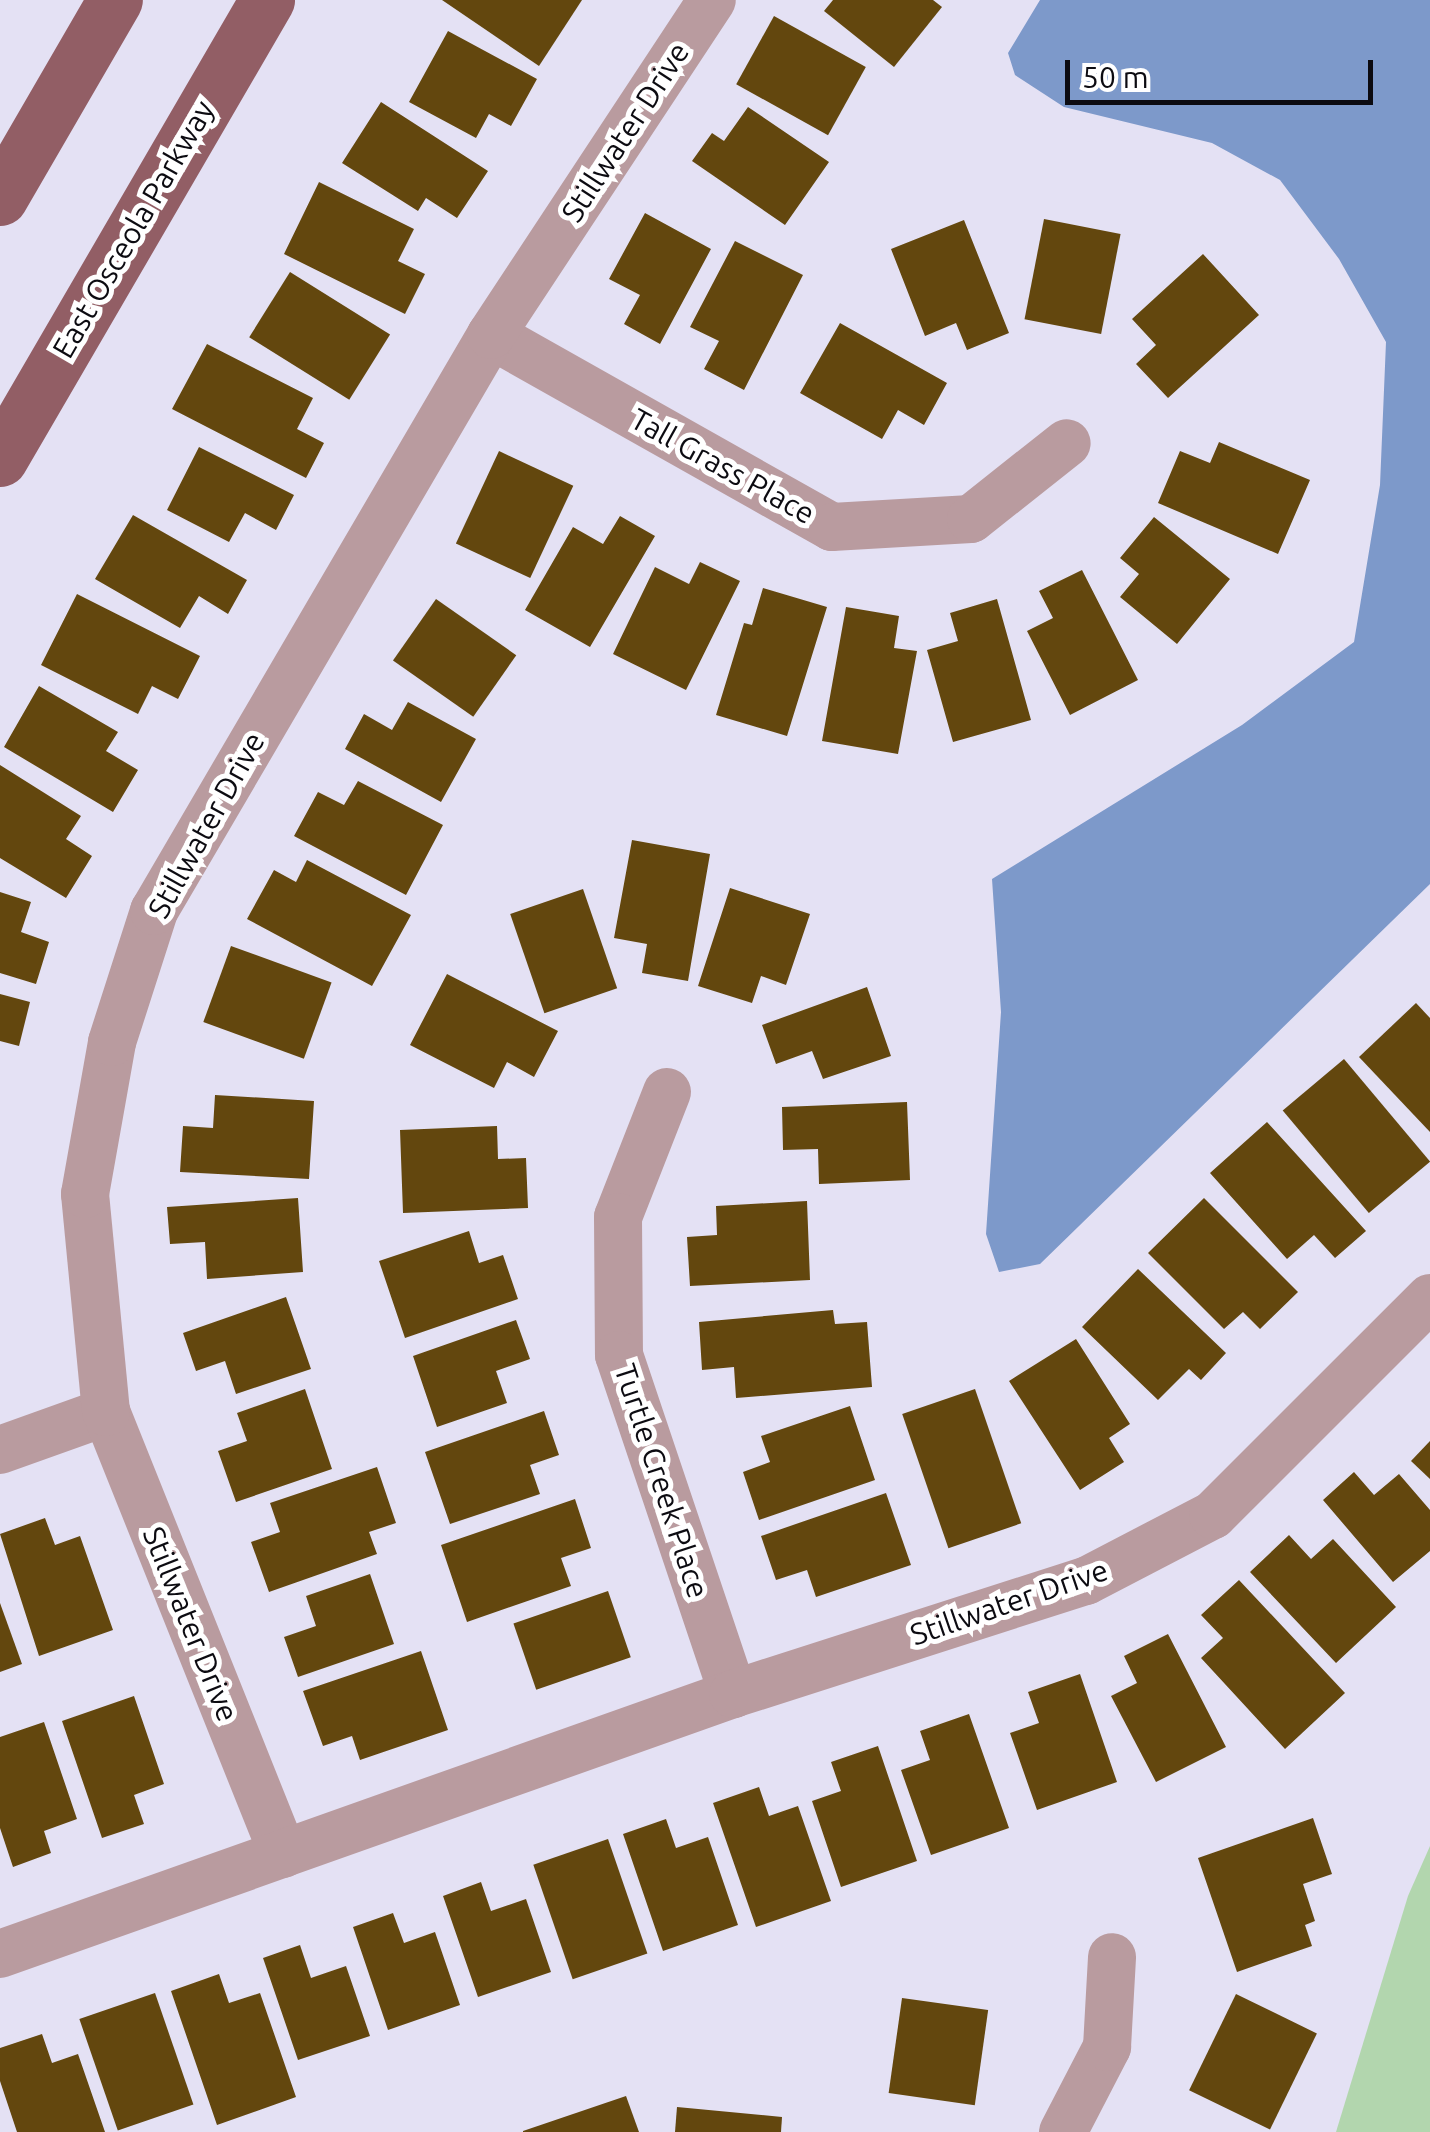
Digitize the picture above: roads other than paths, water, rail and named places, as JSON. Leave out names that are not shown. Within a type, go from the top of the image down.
[{"type":"main road","points":[[0,198],[115,0]]},
{"type":"main road","name":"East Osceola Parkway","points":[[0,459],[266,0]]},
{"type":"street","name":"Stillwater Drive","points":[[283,1854],[106,1412],[85,1194],[112,1042],[154,910],[492,335],[712,0]]},
{"type":"street","name":"Tall Grass Place","points":[[492,335],[832,527],[971,519],[1067,443]]},
{"type":"street","name":"Turtle Creek Place","points":[[667,1092],[618,1217],[619,1354],[734,1694]]},
{"type":"street","name":"Stillwater Drive","points":[[0,1954],[734,1694],[1086,1580],[1213,1515],[1430,1298]]},
{"type":"street","points":[[0,1450],[106,1412]]},
{"type":"street","points":[[1064,2132],[1107,2047],[1112,1956]]},
{"type":"water","points":[[1040,0],[1430,0],[1430,884],[1040,1264],[999,1272],[986,1234],[1001,1012],[992,879],[1242,725],[1354,642],[1380,485],[1386,342],[1339,259],[1280,180],[1212,143],[1064,107],[1015,75],[1008,53]]}]
